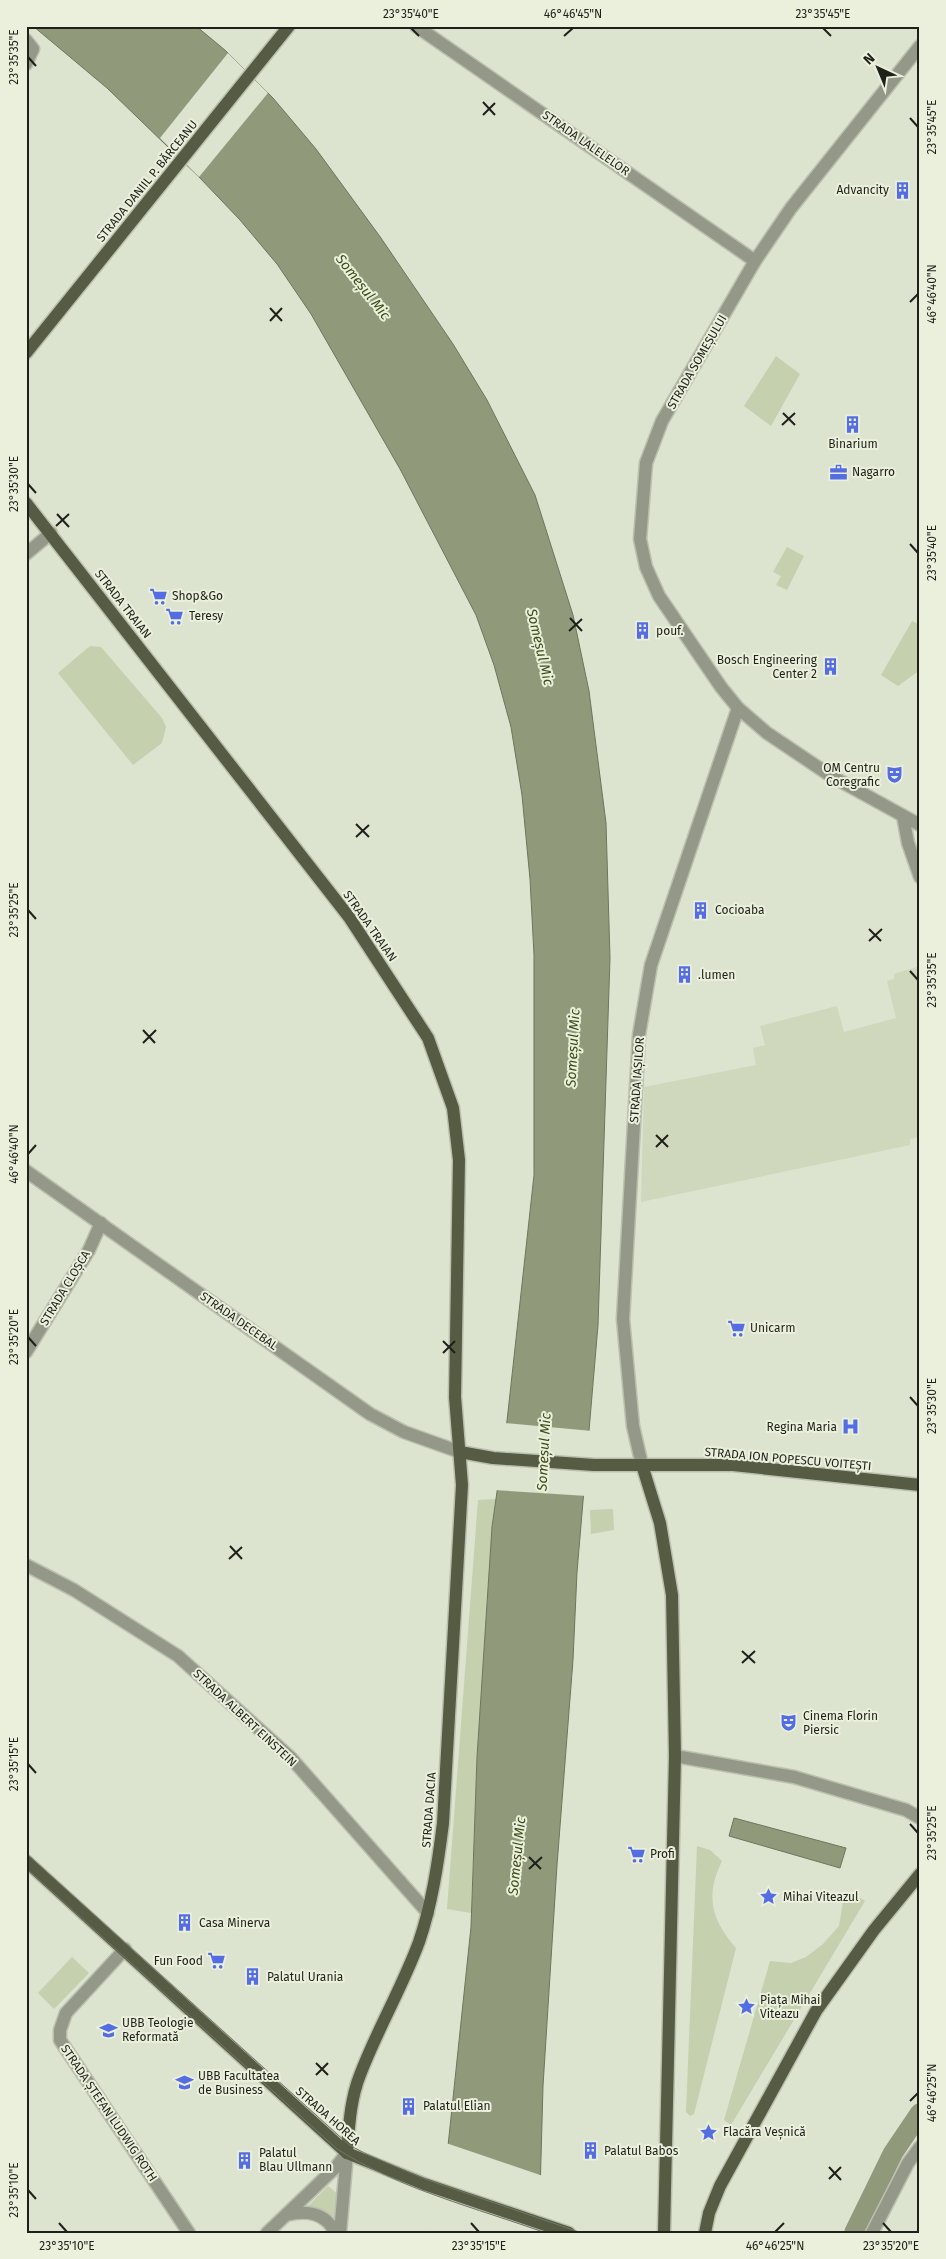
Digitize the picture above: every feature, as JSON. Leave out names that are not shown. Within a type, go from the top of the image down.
[{"type":"main road","name":"STRADA DANIIL P. BĂRCEANU","points":[[26,353],[289,26]]},
{"type":"main road","name":"STRADA TRAIAN","points":[[26,503],[349,917],[428,1038],[454,1108],[459,1160],[455,1397],[460,1452]]},
{"type":"main road","name":"STRADA ION POPESCU VOITEȘTI","points":[[460,1452],[493,1458],[594,1465],[733,1465],[920,1485]]},
{"type":"main road","name":"STRADA DACIA","points":[[347,2153],[349,2118],[359,2076],[407,1972],[428,1913],[439,1860],[443,1823],[462,1485],[460,1452]]},
{"type":"main road","points":[[642,1465],[660,1523],[672,1595],[676,1756],[664,2233]]},
{"type":"main road","name":"STRADA HOREA","points":[[26,1861],[125,1949],[347,2153],[424,2184],[569,2233]]},
{"type":"main road","points":[[705,2233],[709,2213],[720,2186],[816,2011],[874,1930],[920,1874]]},
{"type":"street","name":"STRADA LALELELOR","points":[[416,26],[755,262]]},
{"type":"street","points":[[26,64],[30,44]]},
{"type":"street","name":"STRADA SOMEȘULUI","points":[[920,46],[791,208],[755,262],[662,421],[646,464],[640,539],[646,567],[659,596],[738,708],[767,733],[831,776],[920,825]]},
{"type":"street","points":[[26,554],[51,533]]},
{"type":"street","name":"STRADA IAȘILOR","points":[[642,1465],[633,1426],[623,1319],[639,1035],[651,965],[738,708]]},
{"type":"street","points":[[903,816],[908,843],[920,877]]},
{"type":"street","name":"STRADA DECEBAL","points":[[26,1171],[370,1414],[404,1432],[460,1452]]},
{"type":"street","name":"STRADA CLOȘCA","points":[[26,1352],[89,1250],[100,1222]]},
{"type":"street","name":"STRADA ALBERT EINSTEIN","points":[[26,1565],[74,1590],[178,1656],[291,1758],[428,1913]]},
{"type":"street","points":[[676,1756],[794,1777],[906,1810],[920,1818]]},
{"type":"street","name":"STRADA ȘTEFAN LUDWIG ROTH","points":[[125,1949],[66,2013],[62,2021],[60,2040],[189,2233]]},
{"type":"street","points":[[872,2233],[908,2163],[920,2147]]},
{"type":"street","points":[[267,2233],[336,2167],[347,2153]]},
{"type":"street","points":[[340,2233],[347,2153]]},
{"type":"street","points":[[286,2215],[296,2212],[317,2214],[326,2220],[335,2233]]},
{"type":"shaded area","points":[[776,356],[800,374],[771,426],[744,406]]},
{"type":"shaded area","points":[[787,547],[804,556],[787,590],[776,585],[781,576],[773,572]]},
{"type":"shaded area","points":[[912,621],[920,625],[920,670],[898,686],[881,675]]},
{"type":"shaded area","points":[[90,646],[101,647],[162,718],[166,727],[162,743],[133,765],[58,673]]},
{"type":"shaded area","points":[[920,966],[919,1137],[910,1139],[910,1145],[641,1202],[644,1087],[756,1065],[753,1048],[765,1045],[760,1026],[837,1006],[844,1032],[896,1018],[887,981],[894,979],[894,974]]},
{"type":"shaded area","points":[[496,1499],[477,1757],[471,1913],[447,1909],[478,1500]]},
{"type":"shaded area","points":[[613,1509],[614,1530],[591,1534],[590,1510]]},
{"type":"shaded area","points":[[697,1846],[710,1850],[722,1861],[714,1885],[713,1907],[721,1927],[736,1948],[694,2114],[690,2116],[686,2112]]},
{"type":"shaded area","points":[[857,1896],[865,1901],[731,2125],[724,2120],[770,1961],[791,1963],[806,1957],[823,1944],[839,1926],[843,1901]]},
{"type":"shaded area","points":[[72,1957],[89,1973],[54,2009],[38,1993]]},
{"type":"shaded area","points":[[328,2186],[338,2194],[333,2219],[317,2208],[306,2208]]},
{"type":"water","name":"Someșul Mic","points":[[33,26],[196,26],[226,51],[273,98],[316,149],[381,238],[453,344],[487,400],[535,495],[573,615],[589,691],[606,823],[610,958],[598,1325],[577,1572],[573,1660],[557,1865],[543,2086],[540,2193],[448,2146],[471,1927],[477,1757],[492,1527],[507,1421],[534,1175],[534,955],[530,879],[522,795],[511,727],[494,665],[476,615],[400,469],[311,314],[277,264],[240,220],[199,177],[107,88]]},
{"type":"water","points":[[734,1818],[846,1848],[840,1868],[729,1836]]},
{"type":"pier","points":[[228,53],[268,93],[199,177],[160,138]]},
{"type":"pier","points":[[504,1423],[592,1431],[587,1496],[494,1490]]},
{"type":"pier","points":[[446,2143],[543,2176],[539,2233],[428,2233]]},
{"type":"waterway","points":[[854,2233],[893,2153],[920,2113]]},
{"type":"tram line","points":[[26,1853],[348,2144],[364,2153],[425,2179],[582,2233]]},
{"type":"tram line","points":[[26,1868],[337,2149],[361,2163],[412,2187],[546,2233]]},
{"type":"place","name":"Advancity","points":[[903,190]]},
{"type":"place","name":"Binarium","points":[[853,425]]},
{"type":"place","name":"Nagarro","points":[[838,472]]},
{"type":"place","name":"Shop&Go","points":[[158,596]]},
{"type":"place","name":"Teresy","points":[[175,616]]},
{"type":"place","name":"pouf.","points":[[642,631]]},
{"type":"place","name":"Bosch Engineering Center 2","points":[[831,667]]},
{"type":"place","name":"OM Centru Coregrafic","points":[[894,775]]},
{"type":"place","name":"Cocioaba","points":[[701,910]]},
{"type":"place","name":".lumen","points":[[684,975]]},
{"type":"place","name":"Unicarm","points":[[736,1328]]},
{"type":"place","name":"Regina Maria","points":[[851,1427]]},
{"type":"place","name":"Cinema Florin Piersic","points":[[789,1723]]},
{"type":"place","name":"Profi","points":[[636,1854]]},
{"type":"place","name":"Mihai Viteazul","points":[[769,1897]]},
{"type":"place","name":"Casa Minerva","points":[[185,1923]]},
{"type":"place","name":"Fun Food","points":[[217,1961]]},
{"type":"place","name":"Palatul Urania","points":[[253,1977]]},
{"type":"place","name":"Piața Mihai Viteazu","points":[[746,2007]]},
{"type":"place","name":"UBB Teologie Reformată","points":[[108,2030]]},
{"type":"place","name":"UBB Facultatea de Business","points":[[184,2083]]},
{"type":"place","name":"Palatul Elian","points":[[409,2106]]},
{"type":"place","name":"Flacăra Veșnică","points":[[709,2132]]},
{"type":"place","name":"Palatul Babos","points":[[590,2151]]},
{"type":"place","name":"Palatul Blau Ullmann","points":[[245,2160]]}]
